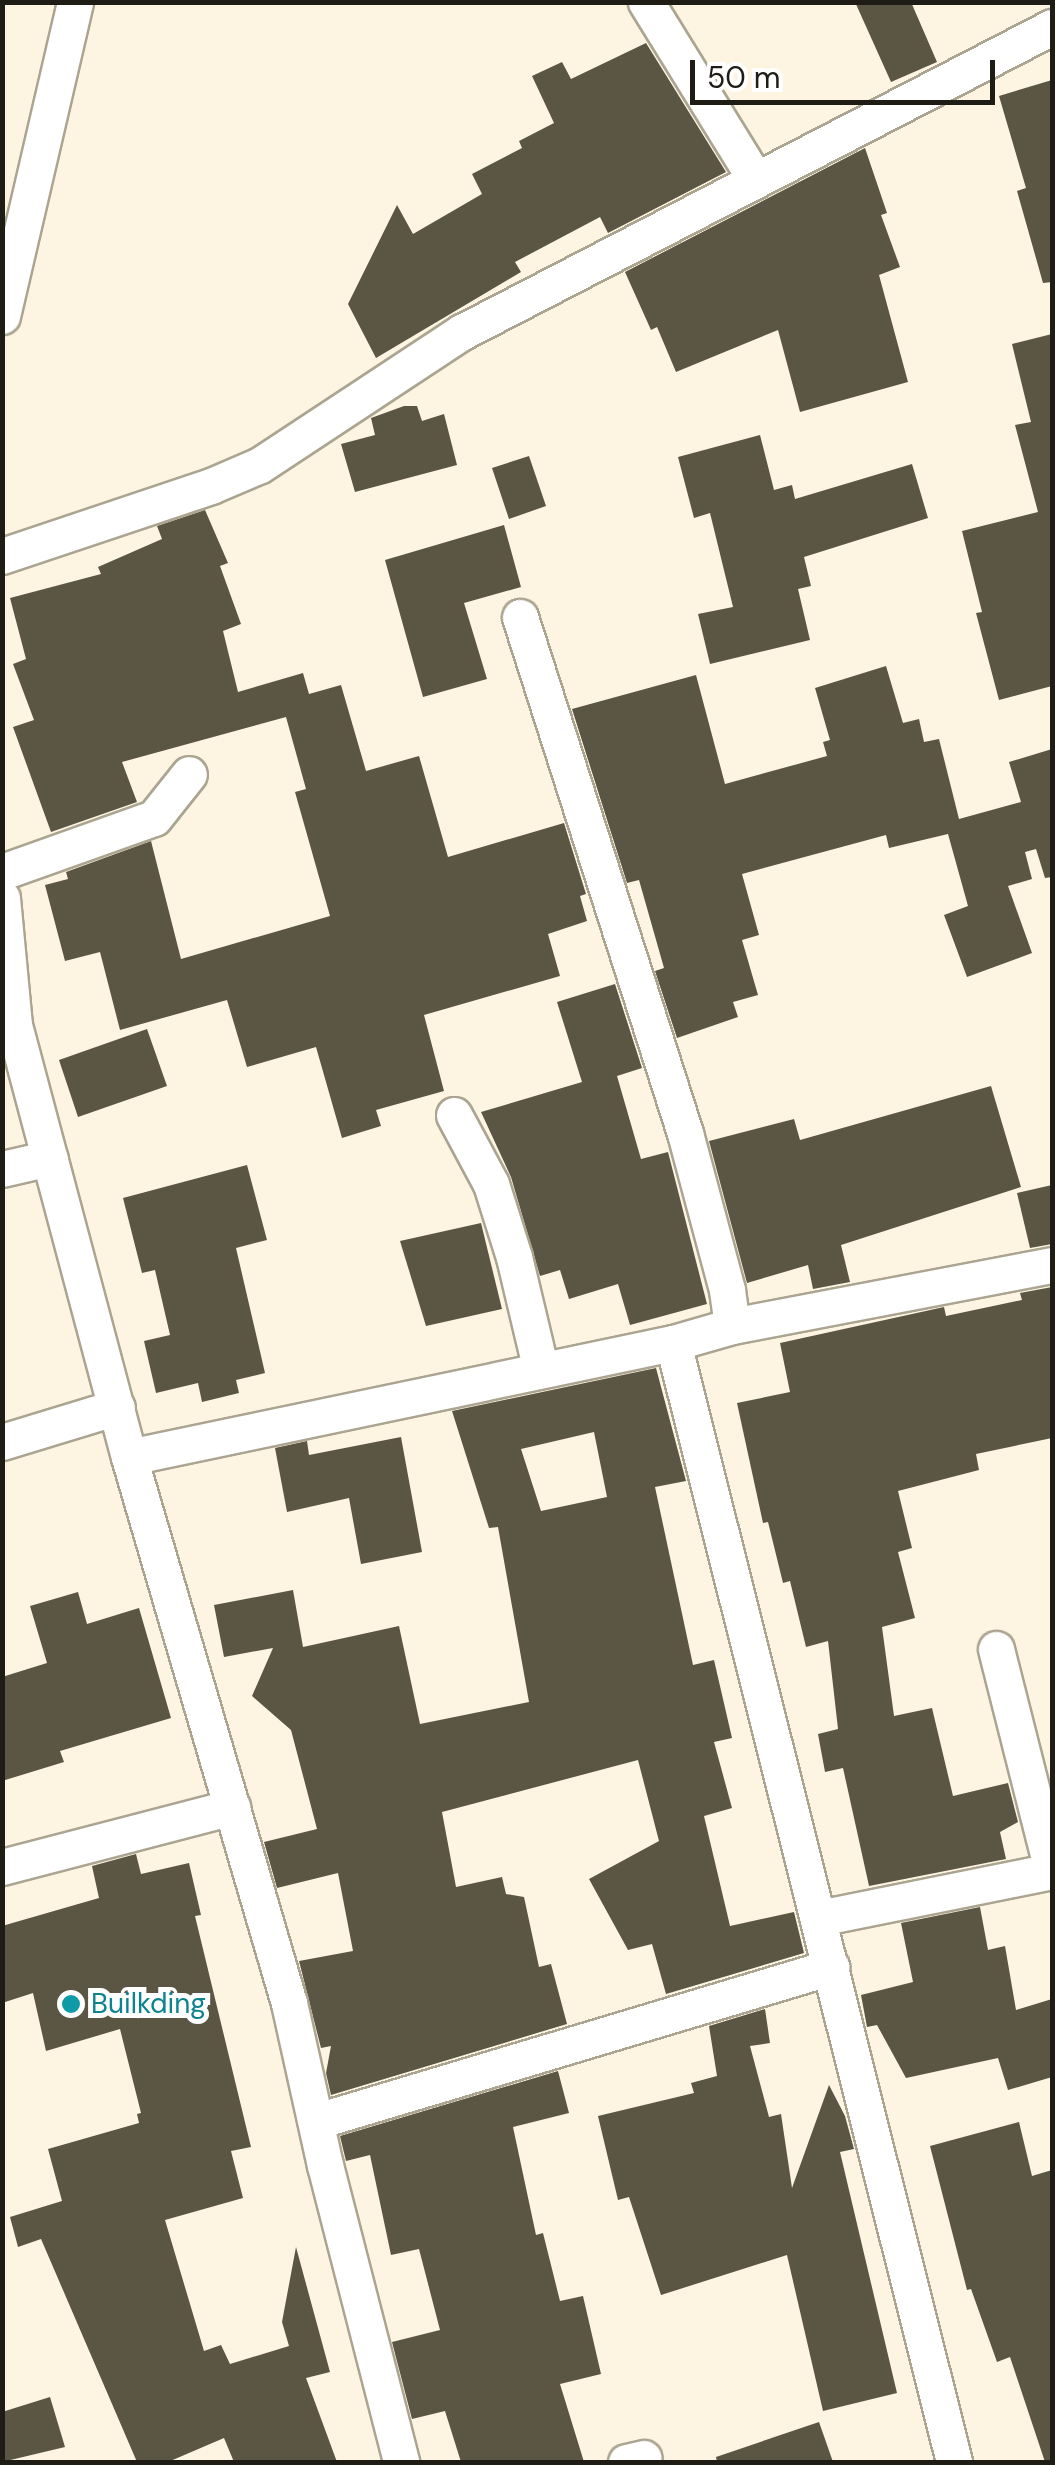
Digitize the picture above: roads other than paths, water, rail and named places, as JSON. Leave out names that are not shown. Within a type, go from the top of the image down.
[{"type":"street","points":[[2,316],[75,2]]},
{"type":"street","points":[[646,2],[756,180]]},
{"type":"street","points":[[2,556],[211,486],[260,464],[462,332],[1052,27]]},
{"type":"street","points":[[520,617],[685,1133],[727,1290],[732,1326]]},
{"type":"street","points":[[2,872],[154,818],[188,774]]},
{"type":"street","points":[[2,898],[8,1026],[50,1158],[129,1457],[289,2003],[401,2462]]},
{"type":"street","points":[[454,1115],[491,1184],[514,1257],[540,1370]]},
{"type":"street","points":[[2,1169],[50,1158]]},
{"type":"street","points":[[129,1457],[672,1343],[732,1326],[1052,1265]]},
{"type":"street","points":[[672,1343],[832,1967],[842,2030],[954,2462]]},
{"type":"street","points":[[2,1442],[117,1407]]},
{"type":"street","points":[[819,1918],[1052,1871],[996,1649]]},
{"type":"street","points":[[2,1867],[232,1807]]},
{"type":"street","points":[[317,2121],[832,1967]]},
{"type":"place","name":"Builkding","points":[[71,2004]]}]
